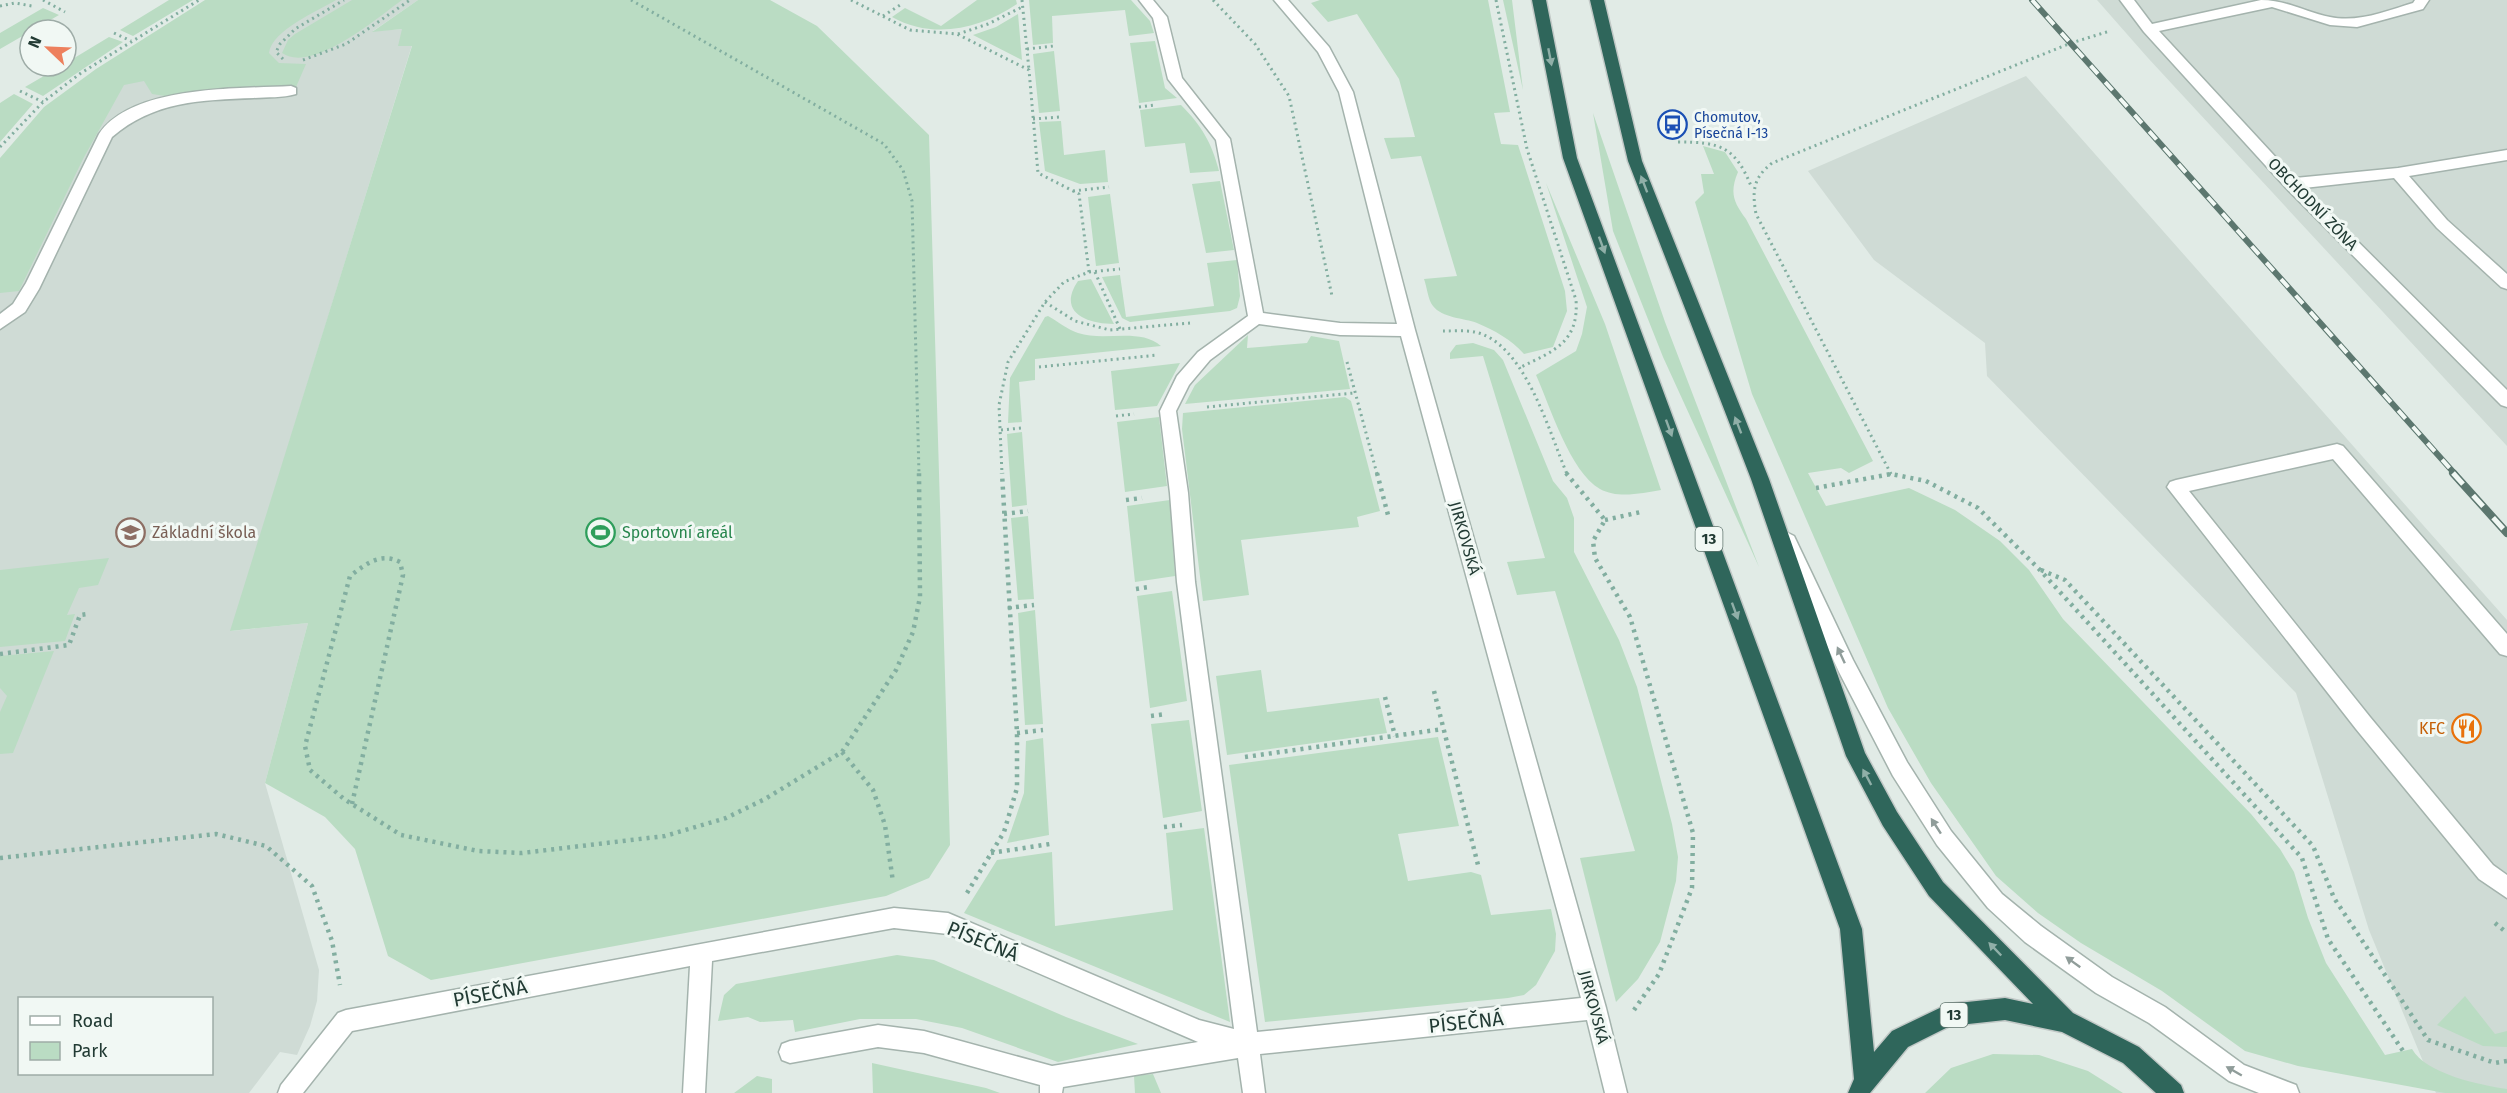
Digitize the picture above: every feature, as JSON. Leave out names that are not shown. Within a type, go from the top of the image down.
[{"type":"highway","name":"13","points":[[1539,0],[1570,158],[1851,929],[1862,1086]]},
{"type":"highway","name":"13","points":[[1597,0],[1635,161],[1760,479],[1856,756],[1890,819],[1936,889],[2065,1021]]},
{"type":"highway","name":"13","points":[[1862,1086],[1900,1039],[1948,1015],[2005,1009],[2065,1021],[2132,1055],[2173,1093]]},
{"type":"street","points":[[1146,0],[1162,24],[1175,79],[1223,139],[1256,318]]},
{"type":"street","name":"JIRKOVSKÁ","points":[[1281,0],[1324,50],[1346,92],[1407,330],[1596,1008],[1616,1093]]},
{"type":"street","name":"OBCHODNÍ ZÓNA","points":[[2127,0],[2149,29],[2290,184],[2507,400]]},
{"type":"street","points":[[2149,29],[2270,2],[2330,21],[2357,22],[2418,6],[2422,0]]},
{"type":"street","points":[[0,323],[19,308],[33,285],[106,134],[124,119],[149,107],[182,100],[291,91]]},
{"type":"street","points":[[2290,184],[2398,173],[2507,155]]},
{"type":"street","points":[[2398,173],[2442,224],[2507,283]]},
{"type":"street","points":[[1254,1093],[1186,582],[1179,493],[1168,411],[1184,381],[1213,349],[1256,318],[1340,329],[1407,330]]},
{"type":"street","points":[[2507,648],[2337,451],[2176,487],[2363,723],[2486,872],[2507,888]]},
{"type":"street","points":[[1760,479],[1846,666],[1900,770],[1944,838],[1995,901],[2033,934],[2104,985],[2157,1015],[2237,1073],[2288,1093]]},
{"type":"street","name":"PÍSEČNÁ","points":[[346,1021],[846,924],[898,919],[948,924],[1198,1031],[1249,1044],[1596,1008]]},
{"type":"street","points":[[694,1093],[702,953]]},
{"type":"street","points":[[289,1093],[346,1021]]},
{"type":"street","points":[[790,1052],[878,1036],[924,1042],[1051,1085],[1249,1044]]},
{"type":"path","points":[[43,0],[65,12]]},
{"type":"path","points":[[0,147],[42,102],[81,73],[199,0]]},
{"type":"path","points":[[289,60],[282,59],[276,52],[279,42],[290,32],[344,0]]},
{"type":"path","points":[[296,61],[327,54],[346,45],[411,0]]},
{"type":"path","points":[[352,804],[403,574],[400,562],[390,557],[372,560],[350,576],[305,746],[310,770],[352,804],[401,835],[478,851],[522,853],[665,836],[726,818],[765,799],[842,752],[896,670],[914,632],[920,597],[912,201],[909,185],[899,159],[884,144],[631,0]]},
{"type":"path","points":[[851,0],[910,30],[957,34],[1029,70]]},
{"type":"path","points":[[1023,0],[1038,173],[1079,194],[1089,272]]},
{"type":"path","points":[[1213,0],[1249,35],[1273,66],[1289,96],[1305,166]]},
{"type":"path","points":[[1496,0],[1533,170],[1568,272],[1577,313],[1570,337],[1558,349],[1521,367]]},
{"type":"path","points":[[0,6],[15,3],[32,6]]},
{"type":"path","points":[[883,16],[900,5]]},
{"type":"path","points":[[957,34],[988,24],[1024,6]]},
{"type":"path","points":[[1751,187],[1760,172],[1772,163],[2071,43],[2116,29]]},
{"type":"path","points":[[114,33],[132,42]]},
{"type":"path","points":[[1027,49],[1054,46]]},
{"type":"path","points":[[20,91],[42,102]]},
{"type":"path","points":[[1033,119],[1060,117]]},
{"type":"path","points":[[1678,142],[1701,141],[1727,148],[1743,163],[1751,187],[1756,214],[1892,474]]},
{"type":"path","points":[[1072,191],[1109,187]]},
{"type":"path","points":[[948,924],[1004,832],[1017,788],[1017,733],[1008,608],[999,405],[1003,378],[1008,362],[1045,302],[1064,282],[1089,272],[1120,269]]},
{"type":"path","points":[[1095,272],[1120,329]]},
{"type":"path","points":[[1045,302],[1075,321],[1110,330],[1256,318]]},
{"type":"path","points":[[1407,330],[1476,332],[1505,347],[1521,367],[1569,479],[1605,520]]},
{"type":"path","points":[[1039,367],[1213,349]]},
{"type":"path","points":[[1168,411],[1354,393]]},
{"type":"path","points":[[1001,430],[1022,428]]},
{"type":"path","points":[[1816,488],[1892,474],[1926,481],[1978,508],[2039,569],[2302,858],[2328,939],[2403,1051]]},
{"type":"path","points":[[1004,514],[1028,511]]},
{"type":"path","points":[[1604,1040],[1625,1022],[1659,974],[1692,888],[1692,833],[1630,617],[1595,558],[1593,541],[1605,520],[1641,512]]},
{"type":"path","points":[[2039,569],[2066,580],[2313,846],[2334,898],[2428,1040],[2494,1063],[2507,1061]]},
{"type":"path","points":[[1008,608],[1034,605]]},
{"type":"path","points":[[0,654],[69,645],[80,615],[87,614]]},
{"type":"path","points":[[1434,691],[1478,865]]},
{"type":"path","points":[[1385,697],[1395,736]]},
{"type":"path","points":[[1210,762],[1443,729]]},
{"type":"path","points":[[1017,733],[1043,730]]},
{"type":"path","points":[[842,752],[873,790],[885,825],[898,919]]},
{"type":"path","points":[[0,858],[216,834],[266,846],[312,886],[332,941],[346,1021]]},
{"type":"path","points":[[992,853],[1050,844]]},
{"type":"shaded area","name":"Základní škola","points":[[321,0],[418,0],[373,31],[403,29],[412,45],[231,631],[308,623],[265,783],[319,970],[317,1001],[310,1026],[297,1055],[280,1052],[249,1093],[0,1093],[0,233],[115,86]]},
{"type":"shaded area","points":[[2097,0],[2507,0],[2507,446],[2148,58]]},
{"type":"shaded area","points":[[2026,76],[2507,620],[2507,1093],[2436,1093],[2369,930],[2296,693],[1987,376],[1985,343],[1874,260],[1808,171]]},
{"type":"green space","points":[[169,0],[193,0],[133,36],[120,30]]},
{"type":"green space","points":[[205,0],[336,0],[287,29],[272,45],[269,53],[279,63],[306,64],[296,87],[165,96],[152,94],[144,81],[124,85],[83,159],[19,291],[0,293],[0,158],[44,107],[96,69]]},
{"type":"green space","points":[[352,0],[402,0],[361,30],[327,50],[310,56],[295,57],[282,53],[288,40],[295,34]]},
{"type":"green space","name":"Sportovní areál","points":[[418,0],[770,0],[817,26],[929,135],[950,845],[929,878],[886,896],[431,980],[388,956],[355,849],[325,817],[265,783],[308,623],[230,631],[412,46],[398,46],[402,29],[372,32]]},
{"type":"green space","points":[[977,0],[1016,0],[1017,4],[988,20],[940,30],[908,24],[892,17],[905,8],[941,26]]},
{"type":"green space","points":[[1029,0],[1131,0],[1150,21],[1154,33],[1129,36],[1125,10],[1052,16],[1053,43],[1033,45]]},
{"type":"green space","points":[[1320,0],[1488,0],[1510,112],[1494,113],[1501,144],[1518,145],[1565,291],[1567,311],[1553,347],[1524,354],[1496,332],[1477,323],[1442,313],[1433,306],[1424,279],[1457,276],[1421,156],[1391,159],[1384,138],[1415,137],[1399,79],[1357,14],[1328,22],[1311,3]]},
{"type":"green space","points":[[1503,0],[1512,0],[1523,90]]},
{"type":"green space","points":[[43,8],[59,15],[54,18],[26,18]]},
{"type":"green space","points":[[1018,14],[1022,60],[973,35],[996,27]]},
{"type":"green space","points":[[18,23],[18,39],[0,49],[0,33]]},
{"type":"green space","points":[[109,37],[123,42],[78,72],[78,56]]},
{"type":"green space","points":[[1155,41],[1165,88],[1177,98],[1139,103],[1130,43]]},
{"type":"green space","points":[[1054,51],[1060,111],[1039,113],[1033,54]]},
{"type":"green space","points":[[40,78],[70,78],[43,96],[25,87]]},
{"type":"green space","points":[[14,94],[33,104],[0,142],[0,103]]},
{"type":"green space","points":[[1181,105],[1205,135],[1219,171],[1190,173],[1185,143],[1145,147],[1140,110]]},
{"type":"green space","points":[[1593,113],[1665,322],[1759,567],[1663,357],[1613,231]]},
{"type":"green space","points":[[1061,121],[1064,155],[1105,150],[1108,182],[1080,184],[1045,171],[1039,122]]},
{"type":"green space","points":[[1703,146],[1725,152],[1738,172],[1733,192],[1738,208],[1746,219],[1873,461],[1849,473],[1841,468],[1808,473],[1826,506],[1909,488],[1955,510],[2000,541],[2029,570],[2063,619],[2251,814],[2280,849],[2294,872],[2308,918],[2326,963],[2385,1055],[2412,1049],[2419,1058],[2441,1072],[2483,1085],[2507,1089],[2507,1093],[2445,1093],[2298,1066],[2245,1051],[2162,991],[2081,943],[2038,913],[1996,876],[1931,783],[1888,708],[1752,394],[1695,202],[1704,193],[1701,174],[1714,174]]},
{"type":"green space","points":[[1220,181],[1234,250],[1206,253],[1192,184]]},
{"type":"green space","points":[[1546,183],[1605,324],[1661,490],[1614,494],[1600,489],[1589,480],[1570,454],[1536,375],[1576,351],[1587,307]]},
{"type":"green space","points":[[1110,194],[1119,263],[1096,266],[1088,197]]},
{"type":"green space","points":[[1237,260],[1240,296],[1237,308],[1230,311],[1130,322],[1122,318],[1102,277],[1120,275],[1126,317],[1214,306],[1207,263]]},
{"type":"green space","points":[[1091,279],[1114,324],[1085,319],[1073,308],[1072,292],[1078,281]]},
{"type":"green space","points":[[1048,316],[1078,333],[1143,337],[1161,346],[1035,359],[1035,380],[1019,382],[1022,422],[1008,423],[1010,378],[1045,317]]},
{"type":"green space","points":[[1248,335],[1247,348],[1307,343],[1311,336],[1339,341],[1350,389],[1185,404],[1195,385]]},
{"type":"green space","points":[[1473,343],[1494,350],[1503,360],[1553,481],[1567,498],[1574,518],[1574,552],[1619,640],[1637,687],[1672,824],[1678,857],[1676,881],[1660,942],[1638,979],[1616,1002],[1580,858],[1635,851],[1555,591],[1517,595],[1507,562],[1545,558],[1483,356],[1450,359],[1450,353],[1456,345]]},
{"type":"green space","points":[[1180,363],[1157,406],[1115,410],[1111,371]]},
{"type":"green space","points":[[1345,397],[1351,401],[1380,511],[1357,517],[1359,527],[1241,540],[1249,595],[1203,601],[1182,429],[1183,413]]},
{"type":"green space","points":[[1159,417],[1167,486],[1125,492],[1117,422]]},
{"type":"green space","points":[[1022,432],[1027,505],[1012,507],[1007,434]]},
{"type":"green space","points":[[1170,500],[1175,576],[1135,582],[1127,506]]},
{"type":"green space","points":[[1028,516],[1034,599],[1018,600],[1011,518]]},
{"type":"green space","points":[[109,558],[98,585],[79,588],[67,615],[75,614],[65,641],[0,647],[0,570]]},
{"type":"green space","points":[[1172,591],[1187,701],[1150,708],[1137,596]]},
{"type":"green space","points":[[1035,610],[1043,724],[1025,725],[1018,613]]},
{"type":"green space","points":[[54,651],[13,753],[0,754],[0,712],[7,696],[0,688],[0,656]]},
{"type":"green space","points":[[1261,670],[1267,712],[1379,698],[1387,733],[1227,755],[1216,676]]},
{"type":"green space","points":[[1189,720],[1202,811],[1163,818],[1151,724]]},
{"type":"green space","points":[[1438,737],[1459,826],[1398,834],[1408,881],[1471,872],[1481,875],[1491,915],[1551,909],[1556,934],[1555,951],[1536,985],[1524,995],[1508,998],[1265,1022],[1229,765]]},
{"type":"green space","points":[[1043,738],[1049,835],[1007,843],[1024,793],[1026,741]]},
{"type":"green space","points":[[1204,828],[1230,1022],[964,913],[997,860],[1052,852],[1055,926],[1173,910],[1166,833]]},
{"type":"green space","points":[[897,955],[934,960],[1066,1017],[1138,1044],[1058,1062],[962,1028],[916,1019],[860,1019],[795,1032],[793,1020],[760,1022],[748,1017],[718,1021],[724,995],[736,984]]},
{"type":"green space","points":[[2465,996],[2495,1034],[2507,1031],[2507,1047],[2483,1046],[2437,1025]]},
{"type":"green space","points":[[1993,1054],[2039,1055],[2088,1071],[2123,1093],[1925,1093],[1951,1068]]},
{"type":"green space","points":[[872,1063],[986,1088],[1000,1093],[873,1093]]},
{"type":"green space","points":[[1153,1074],[1161,1093],[1135,1093],[1134,1076]]},
{"type":"green space","points":[[757,1076],[772,1079],[772,1093],[734,1093]]},
{"type":"railway","points":[[2032,0],[2455,474]]},
{"type":"railway","points":[[2453,473],[2507,533]]},
{"type":"place","name":"Chomutov, Písečná I-13","points":[[1673,125]]},
{"type":"place","name":"Základní škola","points":[[131,532]]},
{"type":"place","name":"Sportovní areál","points":[[601,532]]},
{"type":"place","name":"KFC","points":[[2466,728]]}]
